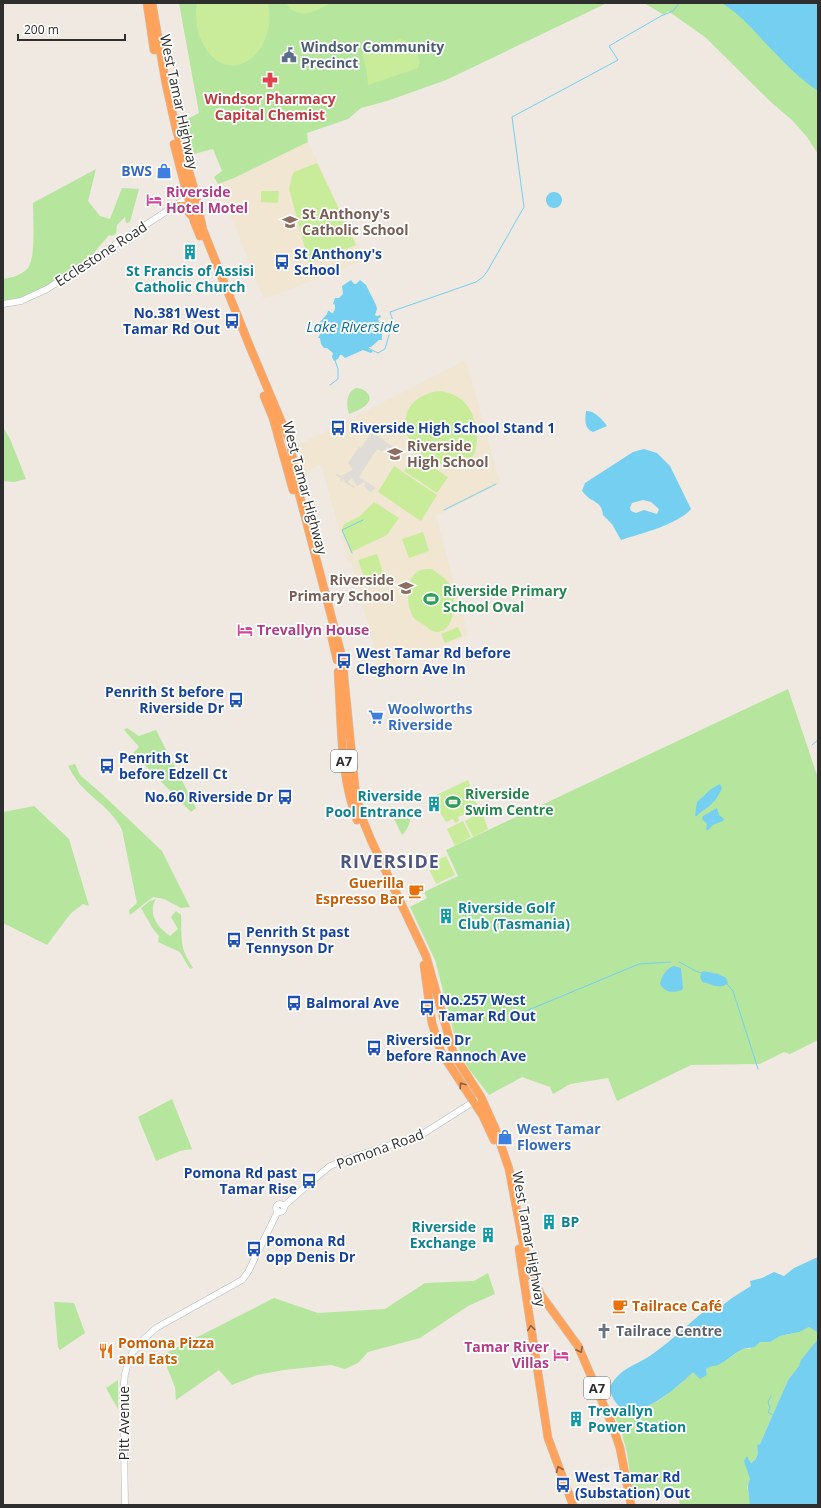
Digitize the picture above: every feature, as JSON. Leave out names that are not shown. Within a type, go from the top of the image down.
[{"type":"highway","name":"West Tamar Highway","points":[[147,3],[154,47],[172,135],[191,195],[207,242],[290,442],[297,486],[341,653],[346,737],[346,777],[355,815],[364,838],[422,957],[432,1023],[441,1052],[492,1120],[509,1169],[526,1255],[536,1286]]},
{"type":"highway","name":"West Tamar Highway","points":[[152,3],[166,84],[191,195],[194,221],[269,407],[281,444],[336,655],[346,737],[354,787],[362,820],[426,956],[454,1055],[477,1099],[505,1173],[512,1201],[548,1438],[573,1505]]},
{"type":"highway","points":[[174,206],[185,206],[194,221]]},
{"type":"highway","points":[[525,1291],[536,1286]]},
{"type":"highway","name":"A7","points":[[536,1286],[572,1336],[584,1358],[618,1439],[626,1471],[631,1505]]},
{"type":"street","name":"Ecclestone Road","points":[[3,304],[21,301],[47,289],[191,195]]},
{"type":"street","name":"Pomona Road","points":[[156,1328],[244,1279],[278,1211],[283,1212],[284,1206],[330,1166],[421,1135],[477,1099]]},
{"type":"street","name":"Pitt Avenue","points":[[125,1505],[122,1391],[125,1374],[133,1352],[156,1328]]},
{"type":"shaded area","name":"St Anthony's Catholic School","points":[[308,142],[365,260],[264,299],[218,184],[234,178]]},
{"type":"shaded area","name":"Riverside High School","points":[[466,360],[500,483],[436,516],[468,635],[376,677],[374,646],[351,560],[348,562],[321,464],[302,475],[297,445]]},
{"type":"shaded area","points":[[371,433],[374,433],[396,449],[391,456],[387,454],[388,453],[391,455],[393,451],[387,447],[384,452],[377,449],[359,477],[376,488],[370,492],[364,486],[366,484],[364,482],[357,486],[352,478],[348,482],[355,487],[354,488],[344,482],[345,480],[343,479],[342,481],[340,480],[341,478],[336,475],[334,476],[337,474],[348,480],[342,476],[353,469],[348,463]]},
{"type":"green space","points":[[179,3],[607,3],[446,80],[387,101],[361,108],[348,119],[307,133],[308,142],[234,178],[218,184],[214,177],[222,171],[213,149],[190,155],[182,122],[199,113]]},
{"type":"green space","points":[[197,3],[268,3],[269,21],[266,37],[259,51],[248,60],[237,65],[224,64],[212,57],[198,33],[196,18]]},
{"type":"green space","points":[[286,3],[330,3],[313,12],[301,13],[290,9]]},
{"type":"green space","points":[[644,3],[818,3],[818,154],[807,137],[792,120],[773,104],[705,37],[668,11],[664,15]]},
{"type":"green space","points":[[400,39],[409,43],[418,54],[418,68],[368,85],[362,52]]},
{"type":"green space","points":[[317,163],[356,245],[309,263],[289,189],[294,172]]},
{"type":"green space","points":[[96,169],[88,201],[100,216],[110,219],[122,188],[139,189],[130,222],[126,223],[125,217],[117,225],[116,234],[112,236],[109,235],[92,255],[59,278],[41,289],[14,300],[3,300],[3,279],[23,273],[31,263],[34,227],[33,203]]},
{"type":"green space","points":[[261,191],[279,191],[278,203],[261,202]]},
{"type":"green space","points":[[356,388],[365,391],[370,399],[364,406],[349,414],[347,407],[348,399],[350,392]]},
{"type":"green space","points":[[441,391],[460,398],[465,403],[474,419],[476,430],[477,440],[475,451],[471,459],[465,465],[455,468],[432,461],[421,455],[412,444],[406,429],[405,421],[410,406],[415,401],[429,393]]},
{"type":"green space","points":[[3,427],[10,439],[26,479],[14,482],[3,481]]},
{"type":"green space","points":[[415,455],[448,477],[437,493],[404,471]]},
{"type":"green space","points":[[394,466],[437,495],[421,521],[378,492]]},
{"type":"green space","points":[[374,502],[399,518],[387,535],[351,552],[342,529],[344,524],[360,516]]},
{"type":"green space","points":[[423,532],[429,551],[409,558],[402,539]]},
{"type":"green space","points":[[377,554],[383,573],[365,580],[358,560]]},
{"type":"green space","name":"Riverside Primary School Oval","points":[[432,569],[449,583],[454,597],[451,620],[448,626],[437,632],[430,630],[414,618],[409,608],[408,601],[410,581],[413,576],[420,570]]},
{"type":"green space","points":[[458,627],[462,636],[445,643],[441,634]]},
{"type":"green space","points":[[788,689],[818,778],[818,1040],[790,1054],[784,1052],[760,1064],[691,1065],[617,1101],[608,1078],[570,1084],[553,1094],[550,1087],[522,1077],[489,1095],[468,1068],[460,1051],[435,960],[410,907],[427,898],[424,892],[458,876],[446,850]]},
{"type":"green space","points":[[127,728],[139,736],[156,730],[196,808],[191,812],[133,753],[139,747],[124,730]]},
{"type":"green space","points":[[75,764],[80,775],[162,851],[190,907],[181,908],[164,899],[153,897],[130,915],[129,910],[137,903],[122,830],[108,810],[83,788],[77,780],[68,766]]},
{"type":"green space","name":"Riverside Swim Centre","points":[[468,780],[477,805],[471,808],[472,811],[458,817],[459,821],[455,823],[453,819],[446,822],[440,812],[434,811],[428,799]]},
{"type":"green space","points":[[34,806],[69,839],[89,906],[83,904],[71,913],[47,945],[3,923],[3,812]]},
{"type":"green space","points":[[410,807],[410,822],[402,835],[392,815]]},
{"type":"green space","points":[[482,812],[488,829],[473,837],[465,821]]},
{"type":"green space","points":[[463,821],[471,837],[455,846],[447,829]]},
{"type":"green space","points":[[446,856],[455,875],[436,884],[427,865]]},
{"type":"green space","points":[[156,899],[153,915],[161,929],[170,936],[178,929],[171,917],[176,911],[181,915],[183,947],[193,968],[190,969],[180,952],[158,942],[159,936],[153,929],[141,908],[150,901]]},
{"type":"green space","points":[[172,1099],[192,1149],[180,1151],[156,1161],[138,1117]]},
{"type":"green space","points":[[488,1273],[495,1294],[468,1306],[420,1338],[368,1352],[358,1363],[345,1369],[331,1365],[284,1370],[257,1375],[232,1385],[219,1370],[176,1400],[175,1387],[162,1355],[274,1298],[318,1313],[385,1309],[425,1283],[474,1281]]},
{"type":"green space","points":[[54,1302],[74,1303],[85,1333],[60,1350],[58,1347]]},
{"type":"green space","points":[[809,1327],[817,1332],[818,1330],[818,1339],[788,1380],[760,1444],[757,1446],[758,1453],[756,1458],[751,1463],[749,1462],[750,1479],[747,1487],[750,1499],[749,1505],[680,1505],[677,1488],[633,1496],[627,1453],[620,1426],[613,1415],[626,1409],[638,1410],[658,1401],[679,1385],[693,1371],[700,1378],[707,1375],[706,1369],[708,1367],[722,1363],[744,1348],[750,1349],[760,1342],[770,1342],[780,1336],[795,1333]]},
{"type":"green space","points":[[118,1380],[118,1409],[106,1388]]},
{"type":"water","points":[[722,3],[818,3],[818,91],[796,74],[744,21]]},
{"type":"water","points":[[551,192],[557,192],[562,197],[560,206],[557,208],[551,208],[546,203],[546,197]]},
{"type":"water","name":"Lake Riverside","points":[[351,280],[354,284],[356,284],[360,280],[366,285],[376,305],[377,309],[375,315],[380,315],[381,317],[378,319],[379,322],[382,323],[383,321],[382,340],[379,340],[369,347],[368,349],[373,351],[371,353],[363,350],[345,358],[340,355],[338,359],[334,361],[332,357],[333,353],[327,348],[324,348],[321,344],[320,338],[318,338],[320,334],[318,330],[321,329],[319,323],[328,311],[333,313],[335,309],[335,305],[333,304],[335,298],[339,298],[343,294],[342,286]]},
{"type":"water","points":[[586,411],[589,411],[601,418],[607,426],[593,432],[590,430],[586,423]]},
{"type":"water","points":[[644,449],[657,453],[670,466],[691,509],[685,515],[668,524],[621,540],[612,524],[603,515],[600,506],[582,491],[585,483],[633,452]],"holes":[[[643,500],[651,502],[659,509],[657,514],[644,510],[636,513],[631,511],[630,508],[632,503]]]},
{"type":"water","points":[[720,784],[722,788],[718,796],[710,805],[695,816],[697,802],[711,789]]},
{"type":"water","points":[[717,808],[719,815],[724,819],[723,821],[706,830],[707,824],[702,819],[703,816]]},
{"type":"water","points":[[674,966],[681,968],[683,988],[679,991],[670,992],[664,989],[660,984],[665,973]]},
{"type":"water","points":[[703,971],[718,974],[726,978],[728,983],[718,986],[702,982],[700,976]]},
{"type":"water","points":[[818,1257],[817,1332],[809,1327],[799,1332],[780,1336],[770,1342],[760,1342],[753,1347],[743,1349],[718,1365],[706,1369],[707,1375],[700,1379],[693,1372],[668,1394],[646,1407],[635,1410],[625,1409],[617,1404],[611,1394],[610,1387],[614,1380],[624,1370],[648,1357],[660,1348],[710,1307],[723,1305],[751,1286],[750,1281],[762,1278],[774,1272],[784,1276],[794,1268]]},
{"type":"water","points":[[818,1339],[818,1505],[749,1505],[748,1486],[750,1479],[744,1461],[747,1456],[751,1463],[757,1457],[757,1445],[760,1444],[788,1380],[799,1366],[801,1360]]},
{"type":"waterway","points":[[368,348],[378,353],[385,349],[393,321],[390,312],[476,282],[483,277],[488,270],[524,207],[512,117],[618,60],[609,46],[661,16],[673,11],[679,3]]},
{"type":"waterway","points":[[330,385],[338,379],[338,369],[335,360]]},
{"type":"waterway","points":[[444,510],[496,484]]},
{"type":"waterway","points":[[352,553],[342,530],[363,520]]},
{"type":"waterway","points":[[812,745],[818,740]]},
{"type":"waterway","points":[[514,1016],[639,964],[671,962]]},
{"type":"waterway","points":[[679,962],[702,973]]},
{"type":"waterway","points":[[727,984],[733,991],[758,1069]]},
{"type":"waterway","points":[[771,1396],[768,1402],[770,1408],[768,1412],[773,1415]]},
{"type":"place","name":"Windsor Community Precinct","points":[[289,55]]},
{"type":"place","name":"Windsor Pharmacy Capital Chemist","points":[[270,80]]},
{"type":"place","name":"BWS","points":[[164,171]]},
{"type":"place","name":"Riverside Hotel Motel","points":[[154,200]]},
{"type":"place","name":"St Anthony's Catholic School","points":[[290,222]]},
{"type":"place","name":"St Francis of Assisi Catholic Church","points":[[190,252]]},
{"type":"place","name":"St Anthony's School","points":[[282,262]]},
{"type":"place","name":"No.381 West Tamar Rd Out","points":[[232,321]]},
{"type":"place","name":"Riverside High School Stand 1","points":[[338,428]]},
{"type":"place","name":"Riverside High School","points":[[395,454]]},
{"type":"place","name":"Riverside Primary School","points":[[406,588]]},
{"type":"place","name":"Riverside Primary School Oval","points":[[431,599]]},
{"type":"place","name":"Trevallyn House","points":[[245,630]]},
{"type":"place","name":"West Tamar Rd before Cleghorn Ave In","points":[[344,661]]},
{"type":"place","name":"Penrith St before Riverside Dr","points":[[236,700]]},
{"type":"place","name":"Woolworths Riverside","points":[[376,717]]},
{"type":"place","name":"Penrith St before Edzell Ct","points":[[107,766]]},
{"type":"place","name":"No.60 Riverside Dr","points":[[285,797]]},
{"type":"place","name":"Riverside Swim Centre","points":[[453,802]]},
{"type":"place","name":"Riverside Pool Entrance","points":[[434,804]]},
{"type":"place","name":"Guerilla Espresso Bar","points":[[416,891]]},
{"type":"place","name":"Riverside Golf Club (Tasmania)","points":[[446,916]]},
{"type":"place","name":"Penrith St past Tennyson Dr","points":[[234,940]]},
{"type":"place","name":"Balmoral Ave","points":[[294,1003]]},
{"type":"place","name":"No.257 West Tamar Rd Out","points":[[427,1008]]},
{"type":"place","name":"Riverside Dr before Rannoch Ave","points":[[374,1048]]},
{"type":"place","name":"West Tamar Flowers","points":[[505,1137]]},
{"type":"place","name":"Pomona Rd past Tamar Rise","points":[[309,1181]]},
{"type":"place","name":"BP","points":[[549,1222]]},
{"type":"place","name":"Riverside Exchange","points":[[488,1235]]},
{"type":"place","name":"Pomona Rd opp Denis Dr","points":[[254,1249]]},
{"type":"place","name":"Tailrace Café","points":[[620,1306]]},
{"type":"place","name":"Tailrace Centre","points":[[604,1331]]},
{"type":"place","name":"Pomona Pizza and Eats","points":[[106,1351]]},
{"type":"place","name":"Tamar River Villas","points":[[561,1355]]},
{"type":"place","name":"Trevallyn Power Station","points":[[576,1419]]},
{"type":"place","name":"West Tamar Rd (Substation) Out","points":[[563,1485]]},
{"type":"district","name":"RIVERSIDE","points":[[390,862]]}]
